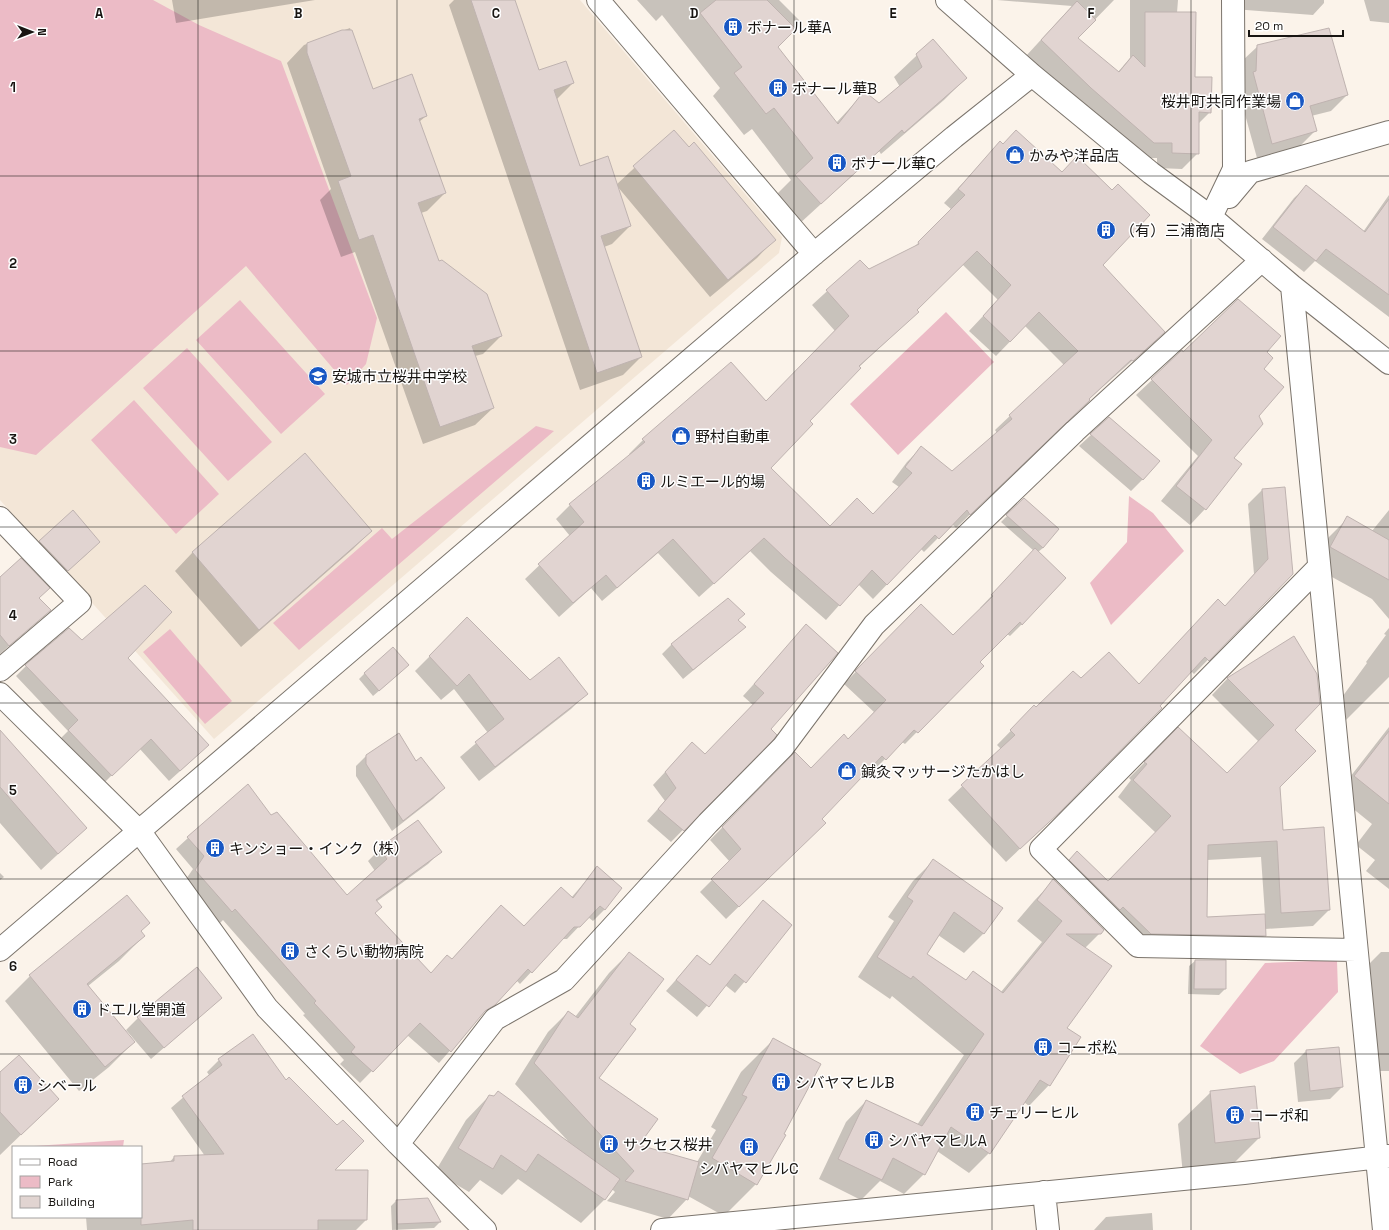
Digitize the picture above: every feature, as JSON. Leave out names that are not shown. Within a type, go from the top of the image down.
[{"type":"street","points":[[598,0],[814,254]]},
{"type":"street","points":[[947,0],[1032,75],[1151,173],[1211,217],[1292,286],[1389,363]]},
{"type":"street","points":[[1211,217],[1234,168],[1233,0]]},
{"type":"street","points":[[0,950],[140,832],[814,254],[954,137],[1032,75]]},
{"type":"street","points":[[1211,217],[1250,172],[1389,132]]},
{"type":"street","points":[[398,1144],[495,1019],[564,980],[708,823],[783,747],[874,625],[1075,431],[1262,260]]},
{"type":"street","points":[[1292,286],[1356,950],[1382,1157],[1384,1230]]},
{"type":"street","points":[[0,518],[80,602],[0,670]]},
{"type":"street","points":[[1319,567],[1041,849],[1138,946],[1356,950]]},
{"type":"street","points":[[0,694],[140,832],[267,1008],[398,1144],[485,1230]]},
{"type":"street","points":[[662,1230],[842,1221],[1044,1192],[1244,1173],[1382,1157]]},
{"type":"street","points":[[1044,1192],[1048,1230]]},
{"type":"shaded area","name":"安城市立桜井中学校","points":[[0,0],[580,0],[782,237],[779,253],[214,739],[0,500]]},
{"type":"green space","points":[[0,0],[153,0],[199,25],[281,61],[377,318],[366,364],[347,385],[246,266],[36,455],[0,447]]},
{"type":"green space","points":[[240,300],[325,394],[281,434],[196,340]]},
{"type":"green space","points":[[946,312],[994,362],[898,455],[850,404]]},
{"type":"green space","points":[[187,348],[272,442],[228,481],[143,388]]},
{"type":"green space","points":[[134,400],[219,494],[176,534],[91,440]]},
{"type":"green space","points":[[536,426],[554,431],[299,650],[273,623],[382,528],[392,539]]},
{"type":"green space","points":[[1129,496],[1153,513],[1184,551],[1111,625],[1090,583],[1127,542]]},
{"type":"green space","points":[[170,629],[232,701],[205,724],[143,652]]},
{"type":"green space","points":[[1337,960],[1338,992],[1274,1061],[1240,1074],[1200,1046],[1265,963]]},
{"type":"green space","points":[[124,1140],[123,1146],[34,1146]]},
{"type":"building","points":[[471,0],[515,0],[539,70],[566,61],[574,83],[554,90],[580,166],[608,156],[631,226],[601,236],[642,357],[597,373]]},
{"type":"building","points":[[716,0],[767,0],[796,29],[778,47],[838,124],[864,91],[879,103],[922,67],[916,54],[933,39],[967,78],[904,133],[902,130],[821,204],[795,175],[813,158],[774,108],[766,114],[734,73],[742,67],[700,13]]},
{"type":"building","points":[[1077,1],[1096,20],[1078,38],[1119,72],[1133,55],[1145,67],[1145,12],[1196,12],[1195,77],[1212,77],[1211,113],[1199,112],[1199,154],[1172,153],[1172,143],[1154,143],[1091,88],[1041,40]]},
{"type":"building","name":"桜井町共同作業場","points":[[1329,28],[1348,95],[1310,106],[1317,131],[1272,144],[1253,72],[1256,71],[1257,45]]},
{"type":"building","points":[[342,30],[352,30],[373,89],[412,74],[427,116],[419,119],[446,193],[418,203],[439,261],[442,260],[487,294],[502,336],[472,346],[494,408],[440,427],[373,235],[359,240],[338,181],[351,176],[307,53],[307,43]]},
{"type":"building","points":[[674,130],[689,147],[694,142],[776,240],[728,280],[633,166]]},
{"type":"building","points":[[1016,130],[1062,172],[1077,156],[1112,190],[1118,184],[1150,215],[1103,265],[1165,332],[1133,361],[1131,360],[1089,399],[1090,400],[970,515],[967,510],[939,539],[935,535],[887,585],[872,570],[840,606],[764,538],[714,584],[673,539],[617,588],[606,575],[573,603],[538,564],[584,522],[569,504],[645,442],[642,439],[731,362],[766,401],[849,316],[826,290],[860,260],[869,269],[919,244],[918,242],[965,195],[958,189],[1000,141],[1003,144]],"holes":[[[977,251],[1011,285],[983,316],[1010,342],[1039,312],[1078,351],[1009,415],[1012,419],[952,471],[921,446],[905,467],[912,473],[873,514],[857,498],[830,526],[771,468],[813,424],[810,421],[861,368],[859,366],[919,312],[917,310]]]},
{"type":"building","points":[[1306,185],[1365,232],[1389,199],[1389,295],[1326,249],[1316,261],[1273,227]]},
{"type":"building","points":[[1238,299],[1281,336],[1267,352],[1273,358],[1264,369],[1284,387],[1259,416],[1263,424],[1234,458],[1242,464],[1206,510],[1176,486],[1212,440],[1151,379],[1182,350],[1183,352]]},
{"type":"building","points":[[1109,417],[1160,461],[1143,480],[1090,434]]},
{"type":"building","points":[[305,453],[372,531],[259,630],[192,552]]},
{"type":"building","points":[[1285,487],[1293,574],[1209,661],[1205,657],[1160,706],[1162,708],[1060,812],[1020,849],[961,785],[1015,735],[1010,730],[1034,705],[1036,707],[1073,671],[1081,678],[1109,652],[1139,684],[1218,599],[1225,606],[1268,559],[1262,489]]},
{"type":"building","points":[[1024,498],[1059,529],[1043,548],[1006,515]]},
{"type":"building","points":[[73,510],[100,542],[68,571],[39,541]]},
{"type":"building","points":[[1347,516],[1389,540],[1389,580],[1330,547]]},
{"type":"building","points":[[1035,548],[1066,578],[1022,625],[1020,622],[980,662],[984,666],[918,733],[914,730],[886,760],[882,756],[822,819],[826,823],[739,907],[711,879],[741,849],[722,827],[795,752],[811,768],[844,734],[848,739],[886,700],[855,671],[921,604],[953,635],[993,596],[991,595]]},
{"type":"building","points":[[21,558],[50,588],[39,598],[51,610],[9,646],[0,635],[0,577]]},
{"type":"building","points":[[145,585],[172,612],[128,658],[209,745],[180,771],[151,739],[112,776],[68,730],[78,720],[25,665],[69,628],[82,640]]},
{"type":"building","points":[[728,598],[745,614],[738,620],[746,627],[693,670],[671,644]]},
{"type":"building","points":[[467,617],[530,680],[559,657],[588,694],[495,767],[475,742],[504,719],[469,674],[457,686],[429,656]]},
{"type":"building","points":[[806,624],[838,653],[771,729],[777,735],[774,739],[684,831],[658,809],[676,788],[665,772],[692,742],[705,754],[764,693],[754,684]]},
{"type":"building","points":[[1294,636],[1317,674],[1320,704],[1295,730],[1316,751],[1280,787],[1283,830],[1324,827],[1330,910],[1281,913],[1277,841],[1208,845],[1207,917],[1265,914],[1266,936],[1151,934],[1123,907],[1120,910],[1069,860],[1077,851],[1108,881],[1171,816],[1133,780],[1147,764],[1144,762],[1178,727],[1227,773],[1274,725],[1227,678]]},
{"type":"building","points":[[393,647],[409,665],[379,691],[364,673]]},
{"type":"building","points":[[0,730],[87,828],[58,854],[0,787]]},
{"type":"building","points":[[1389,731],[1389,804],[1354,776]]},
{"type":"building","points":[[399,733],[416,761],[421,757],[445,788],[403,821],[366,764],[366,755]]},
{"type":"building","points":[[248,784],[271,815],[277,812],[347,895],[387,859],[379,848],[418,820],[442,852],[376,900],[382,907],[375,913],[431,973],[447,955],[452,959],[501,905],[524,926],[561,887],[573,898],[597,866],[622,888],[605,910],[600,906],[580,927],[574,927],[532,973],[528,969],[495,1005],[485,1011],[451,1052],[420,1023],[373,1072],[351,1052],[355,1047],[314,1003],[316,1001],[235,909],[232,912],[195,870],[204,856],[187,837]]},
{"type":"building","points":[[933,859],[1003,908],[984,934],[954,912],[927,954],[966,980],[973,971],[1003,993],[1062,921],[1037,900],[1053,879],[1104,930],[1101,934],[1066,934],[1112,966],[1067,1028],[1081,1037],[1050,1086],[1040,1080],[990,1154],[951,1127],[925,1175],[893,1158],[882,1180],[838,1159],[866,1100],[922,1126],[984,1034],[913,976],[911,979],[877,957],[913,901],[907,897]]},
{"type":"building","points":[[127,895],[150,923],[141,931],[145,936],[87,984],[135,1042],[105,1067],[29,975]]},
{"type":"building","points":[[763,900],[792,925],[746,983],[735,974],[709,1007],[676,980],[697,955],[710,965]]},
{"type":"building","points":[[629,952],[664,979],[630,1024],[636,1029],[599,1078],[658,1119],[639,1145],[699,1162],[688,1200],[625,1181],[634,1171],[534,1063],[568,1011],[578,1018]]},
{"type":"building","points":[[1195,960],[1226,960],[1226,989],[1194,989]]},
{"type":"building","points":[[197,967],[222,998],[164,1048],[137,1017]]},
{"type":"building","points":[[253,1034],[286,1080],[289,1077],[337,1125],[343,1120],[364,1141],[335,1170],[368,1170],[367,1220],[318,1220],[318,1230],[193,1230],[193,1220],[141,1225],[142,1164],[174,1161],[174,1156],[224,1154],[182,1096],[222,1065],[218,1059]]},
{"type":"building","points":[[773,1038],[821,1064],[784,1134],[786,1135],[757,1185],[712,1158],[747,1097],[742,1095]]},
{"type":"building","points":[[1339,1047],[1343,1087],[1310,1091],[1306,1050]]},
{"type":"building","name":"シベール","points":[[19,1055],[59,1099],[21,1135],[0,1112],[0,1072]]},
{"type":"building","name":"コーポ和","points":[[1255,1086],[1260,1138],[1215,1143],[1210,1091]]},
{"type":"building","points":[[498,1091],[620,1179],[605,1200],[538,1154],[526,1172],[501,1155],[493,1169],[458,1148],[489,1095],[494,1096]]},
{"type":"building","points":[[428,1198],[441,1222],[397,1224],[396,1200]]},
{"type":"place","name":"ボナール華A","points":[[733,27]]},
{"type":"place","name":"ボナール華B","points":[[778,88]]},
{"type":"place","name":"桜井町共同作業場","points":[[1295,101]]},
{"type":"place","name":"かみや洋品店","points":[[1015,155]]},
{"type":"place","name":"ボナール華C","points":[[837,163]]},
{"type":"place","name":"（有）三浦商店","points":[[1106,230]]},
{"type":"place","name":"安城市立桜井中学校","points":[[318,376]]},
{"type":"place","name":"野村自動車","points":[[681,436]]},
{"type":"place","name":"ルミエール的場","points":[[646,481]]},
{"type":"place","name":"鍼灸マッサージたかはし","points":[[847,771]]},
{"type":"place","name":"キンショー・インク（株）","points":[[215,848]]},
{"type":"place","name":"さくらい動物病院","points":[[290,951]]},
{"type":"place","name":"ドエル堂開道","points":[[82,1009]]},
{"type":"place","name":"コーポ松","points":[[1043,1047]]},
{"type":"place","name":"シバヤマヒルB","points":[[781,1082]]},
{"type":"place","name":"シベール","points":[[23,1085]]},
{"type":"place","name":"チェリーヒル","points":[[975,1112]]},
{"type":"place","name":"コーポ和","points":[[1235,1115]]},
{"type":"place","name":"シバヤマヒルA","points":[[874,1140]]},
{"type":"place","name":"サクセス桜井","points":[[609,1144]]},
{"type":"place","name":"シバヤマヒルC","points":[[749,1147]]}]
